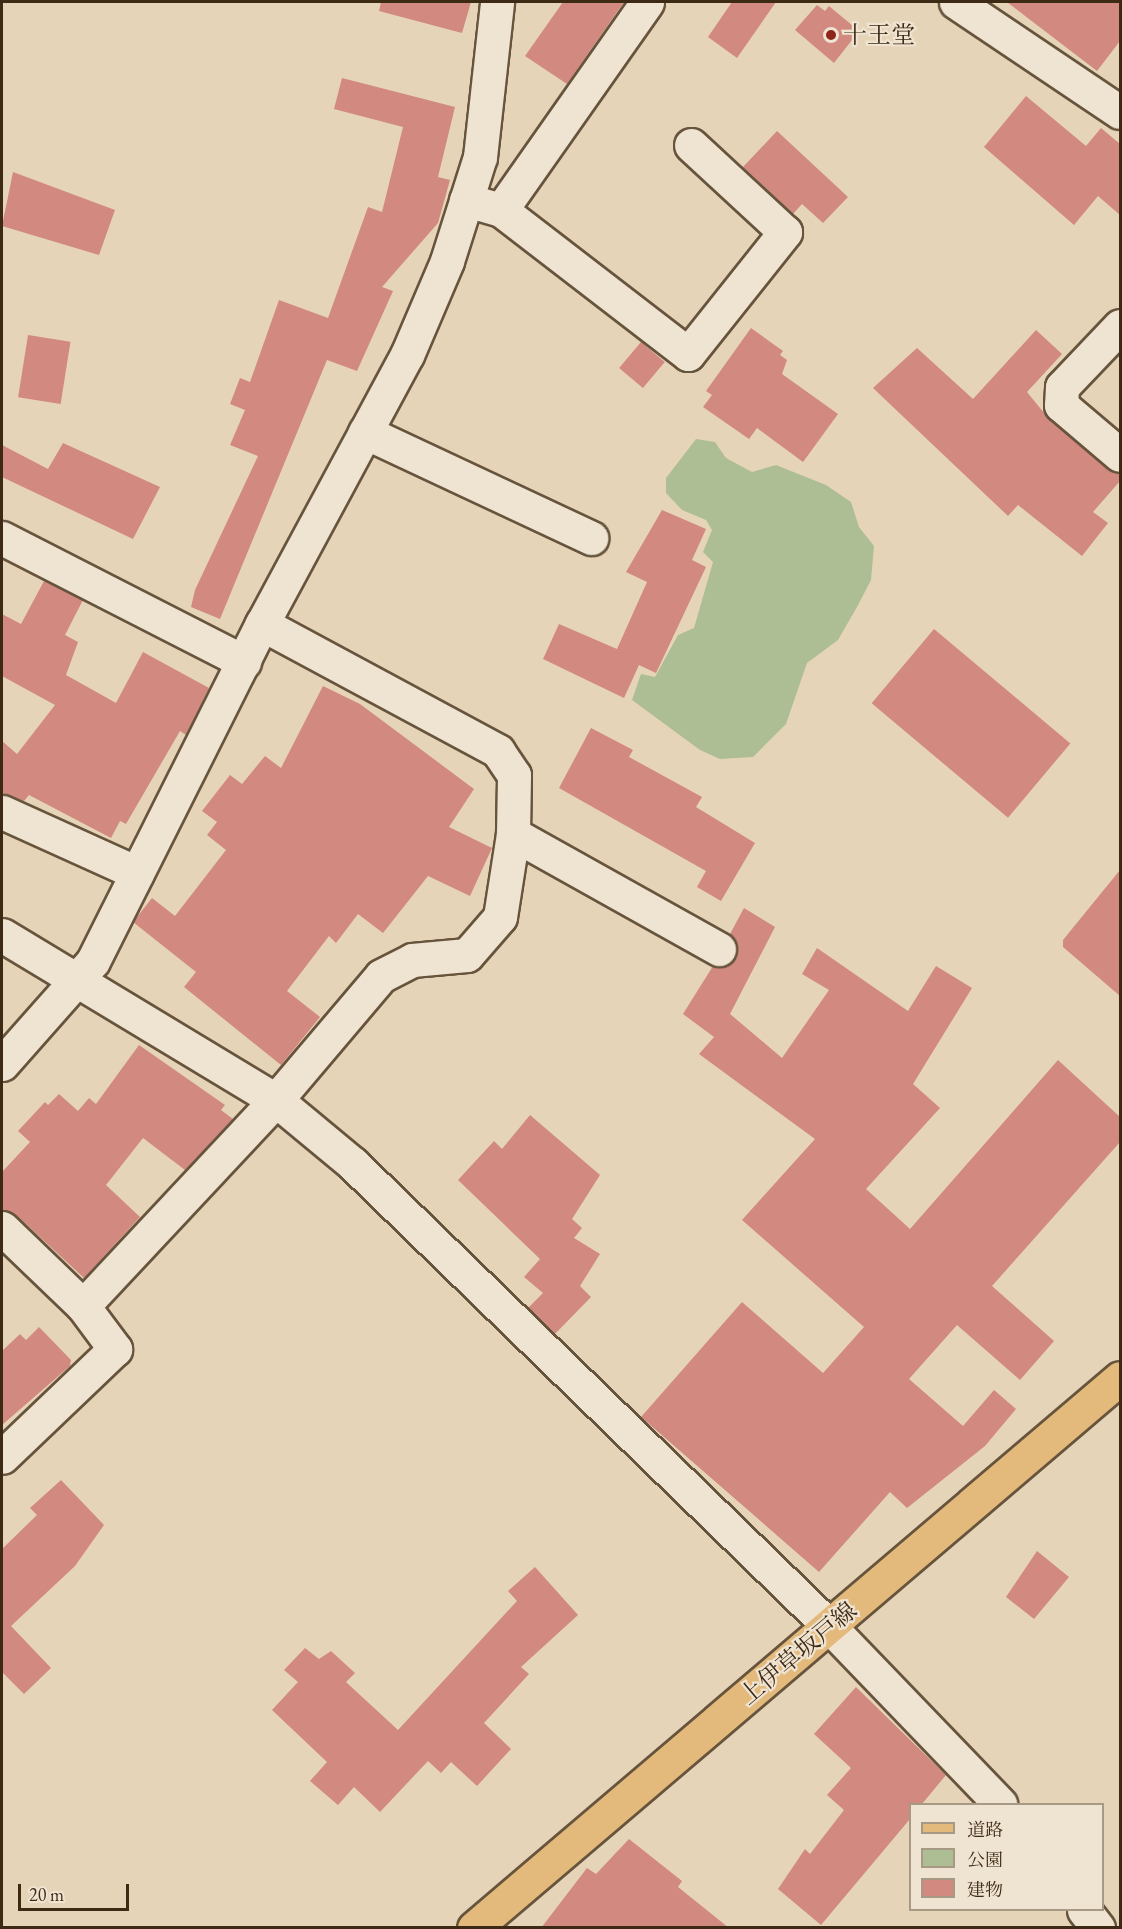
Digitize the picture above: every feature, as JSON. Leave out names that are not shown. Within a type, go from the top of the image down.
[{"type":"main road","name":"上伊草坂戸線","points":[[474,1928],[1120,1378]]},
{"type":"street","points":[[2,1064],[78,981],[136,873],[262,624],[407,355],[480,157],[497,2]]},
{"type":"street","points":[[501,210],[647,2]]},
{"type":"street","points":[[956,2],[1120,112]]},
{"type":"street","points":[[466,200],[501,210],[688,354],[785,232],[691,145]]},
{"type":"street","points":[[1120,327],[1062,387],[1061,405],[1120,455]]},
{"type":"street","points":[[365,432],[591,538]]},
{"type":"street","points":[[2,538],[244,662]]},
{"type":"street","points":[[83,1306],[276,1100],[381,976],[412,960],[467,955],[500,917],[513,834],[514,775],[498,751],[262,624]]},
{"type":"street","points":[[2,812],[136,873]]},
{"type":"street","points":[[513,834],[719,949]]},
{"type":"street","points":[[2,935],[276,1100],[353,1164],[829,1626],[999,1803]]},
{"type":"street","points":[[2,1228],[83,1306],[115,1349],[2,1456]]},
{"type":"street","points":[[1085,1911],[1098,1928]]},
{"type":"green space","points":[[696,439],[715,442],[726,458],[752,472],[776,465],[826,485],[851,502],[859,527],[874,546],[871,580],[857,607],[838,640],[807,663],[786,724],[753,757],[720,759],[700,750],[632,700],[641,674],[655,677],[678,635],[694,628],[713,562],[703,552],[712,530],[706,520],[682,510],[666,493],[666,478]]},
{"type":"building","points":[[381,2],[471,2],[462,33],[379,11]]},
{"type":"building","points":[[563,2],[624,2],[567,84],[525,56]]},
{"type":"building","points":[[732,2],[776,2],[737,58],[708,37]]},
{"type":"building","points":[[1007,2],[1120,2],[1120,41],[1097,71]]},
{"type":"building","name":"十王堂","points":[[817,5],[825,11],[829,6],[859,31],[834,63],[795,30]]},
{"type":"building","points":[[342,78],[455,107],[438,177],[450,180],[438,223],[382,287],[393,291],[357,371],[327,360],[220,619],[191,607],[195,590],[258,456],[230,445],[245,410],[230,404],[240,378],[250,382],[279,300],[328,318],[368,207],[382,212],[403,127],[334,109]]},
{"type":"building","points":[[1026,96],[1086,146],[1101,128],[1120,144],[1120,215],[1098,196],[1074,225],[984,147]]},
{"type":"building","points":[[777,131],[848,197],[823,223],[802,204],[793,214],[743,167]]},
{"type":"building","points":[[13,172],[115,210],[99,255],[2,226]]},
{"type":"building","points":[[751,328],[783,351],[780,355],[787,360],[782,374],[838,414],[803,462],[757,428],[749,439],[703,407],[712,395],[706,391]]},
{"type":"building","points":[[1036,330],[1062,354],[1027,392],[1049,419],[1108,469],[1120,473],[1120,481],[1093,512],[1108,523],[1082,556],[1018,505],[1008,516],[873,388],[917,348],[973,399]]},
{"type":"building","points":[[28,335],[70,342],[61,404],[18,397]]},
{"type":"building","points":[[641,342],[665,362],[643,388],[619,368]]},
{"type":"building","points":[[63,443],[160,487],[133,539],[2,477],[2,445],[48,469]]},
{"type":"building","points":[[662,510],[706,529],[692,560],[706,567],[656,673],[639,665],[624,698],[543,659],[559,624],[617,649],[647,582],[626,572]]},
{"type":"building","points":[[44,581],[83,600],[65,635],[78,642],[66,675],[116,703],[143,652],[209,688],[186,735],[180,731],[126,824],[120,821],[111,838],[29,795],[24,801],[2,793],[2,741],[17,754],[55,705],[2,676],[2,614],[21,624]]},
{"type":"building","points":[[934,629],[1070,743],[1008,818],[872,703]]},
{"type":"building","points":[[323,686],[360,704],[474,789],[449,827],[492,848],[470,896],[428,876],[383,933],[358,914],[336,943],[329,936],[287,991],[320,1017],[281,1065],[184,987],[196,972],[133,922],[152,898],[175,916],[226,850],[207,835],[217,822],[202,811],[230,775],[242,784],[265,756],[281,768]]},
{"type":"building","points":[[591,728],[633,750],[629,757],[702,797],[696,807],[755,843],[721,901],[697,887],[706,871],[559,788]]},
{"type":"building","points":[[1120,870],[1120,996],[1063,947],[1063,940]]},
{"type":"building","points":[[744,908],[775,927],[730,1014],[782,1058],[829,990],[802,974],[817,948],[908,1011],[936,966],[972,988],[913,1084],[940,1108],[866,1189],[910,1229],[1058,1060],[1120,1117],[1120,1142],[992,1286],[1054,1341],[1020,1380],[957,1325],[909,1379],[963,1426],[994,1390],[1016,1409],[985,1446],[907,1508],[890,1492],[819,1572],[641,1417],[742,1302],[823,1373],[864,1327],[742,1220],[815,1139],[699,1054],[714,1037],[683,1014],[713,966],[735,959],[738,948],[730,934]]},
{"type":"building","points":[[139,1045],[225,1105],[221,1110],[233,1119],[185,1170],[143,1138],[106,1185],[140,1217],[84,1278],[15,1214],[2,1210],[2,1172],[30,1142],[18,1131],[45,1102],[48,1105],[59,1094],[78,1111],[89,1098],[96,1104]]},
{"type":"building","points":[[530,1115],[600,1175],[572,1219],[582,1228],[574,1238],[600,1254],[580,1286],[591,1297],[555,1334],[528,1308],[543,1293],[524,1277],[540,1259],[458,1180],[494,1141],[502,1149]]},
{"type":"building","points":[[39,1327],[71,1360],[70,1366],[2,1425],[2,1351],[20,1334],[26,1340]]},
{"type":"building","points":[[61,1480],[104,1525],[75,1566],[11,1626],[51,1668],[24,1694],[2,1672],[2,1549],[37,1515],[30,1508]]},
{"type":"building","points":[[1037,1551],[1069,1577],[1034,1619],[1006,1597]]},
{"type":"building","points":[[535,1567],[578,1615],[521,1667],[529,1674],[484,1723],[511,1749],[477,1786],[451,1762],[441,1773],[428,1761],[380,1812],[354,1787],[338,1805],[310,1781],[327,1762],[272,1710],[298,1682],[284,1670],[305,1648],[319,1659],[331,1651],[355,1673],[346,1682],[398,1730],[517,1601],[508,1591]]},
{"type":"building","points":[[856,1687],[946,1775],[923,1803],[909,1803],[909,1820],[821,1925],[778,1889],[805,1849],[810,1854],[844,1810],[827,1795],[851,1768],[814,1734]]},
{"type":"building","points":[[629,1839],[682,1881],[678,1887],[729,1928],[541,1928],[587,1868],[596,1874]]},
{"type":"place","name":"十王堂","points":[[831,35]]}]
